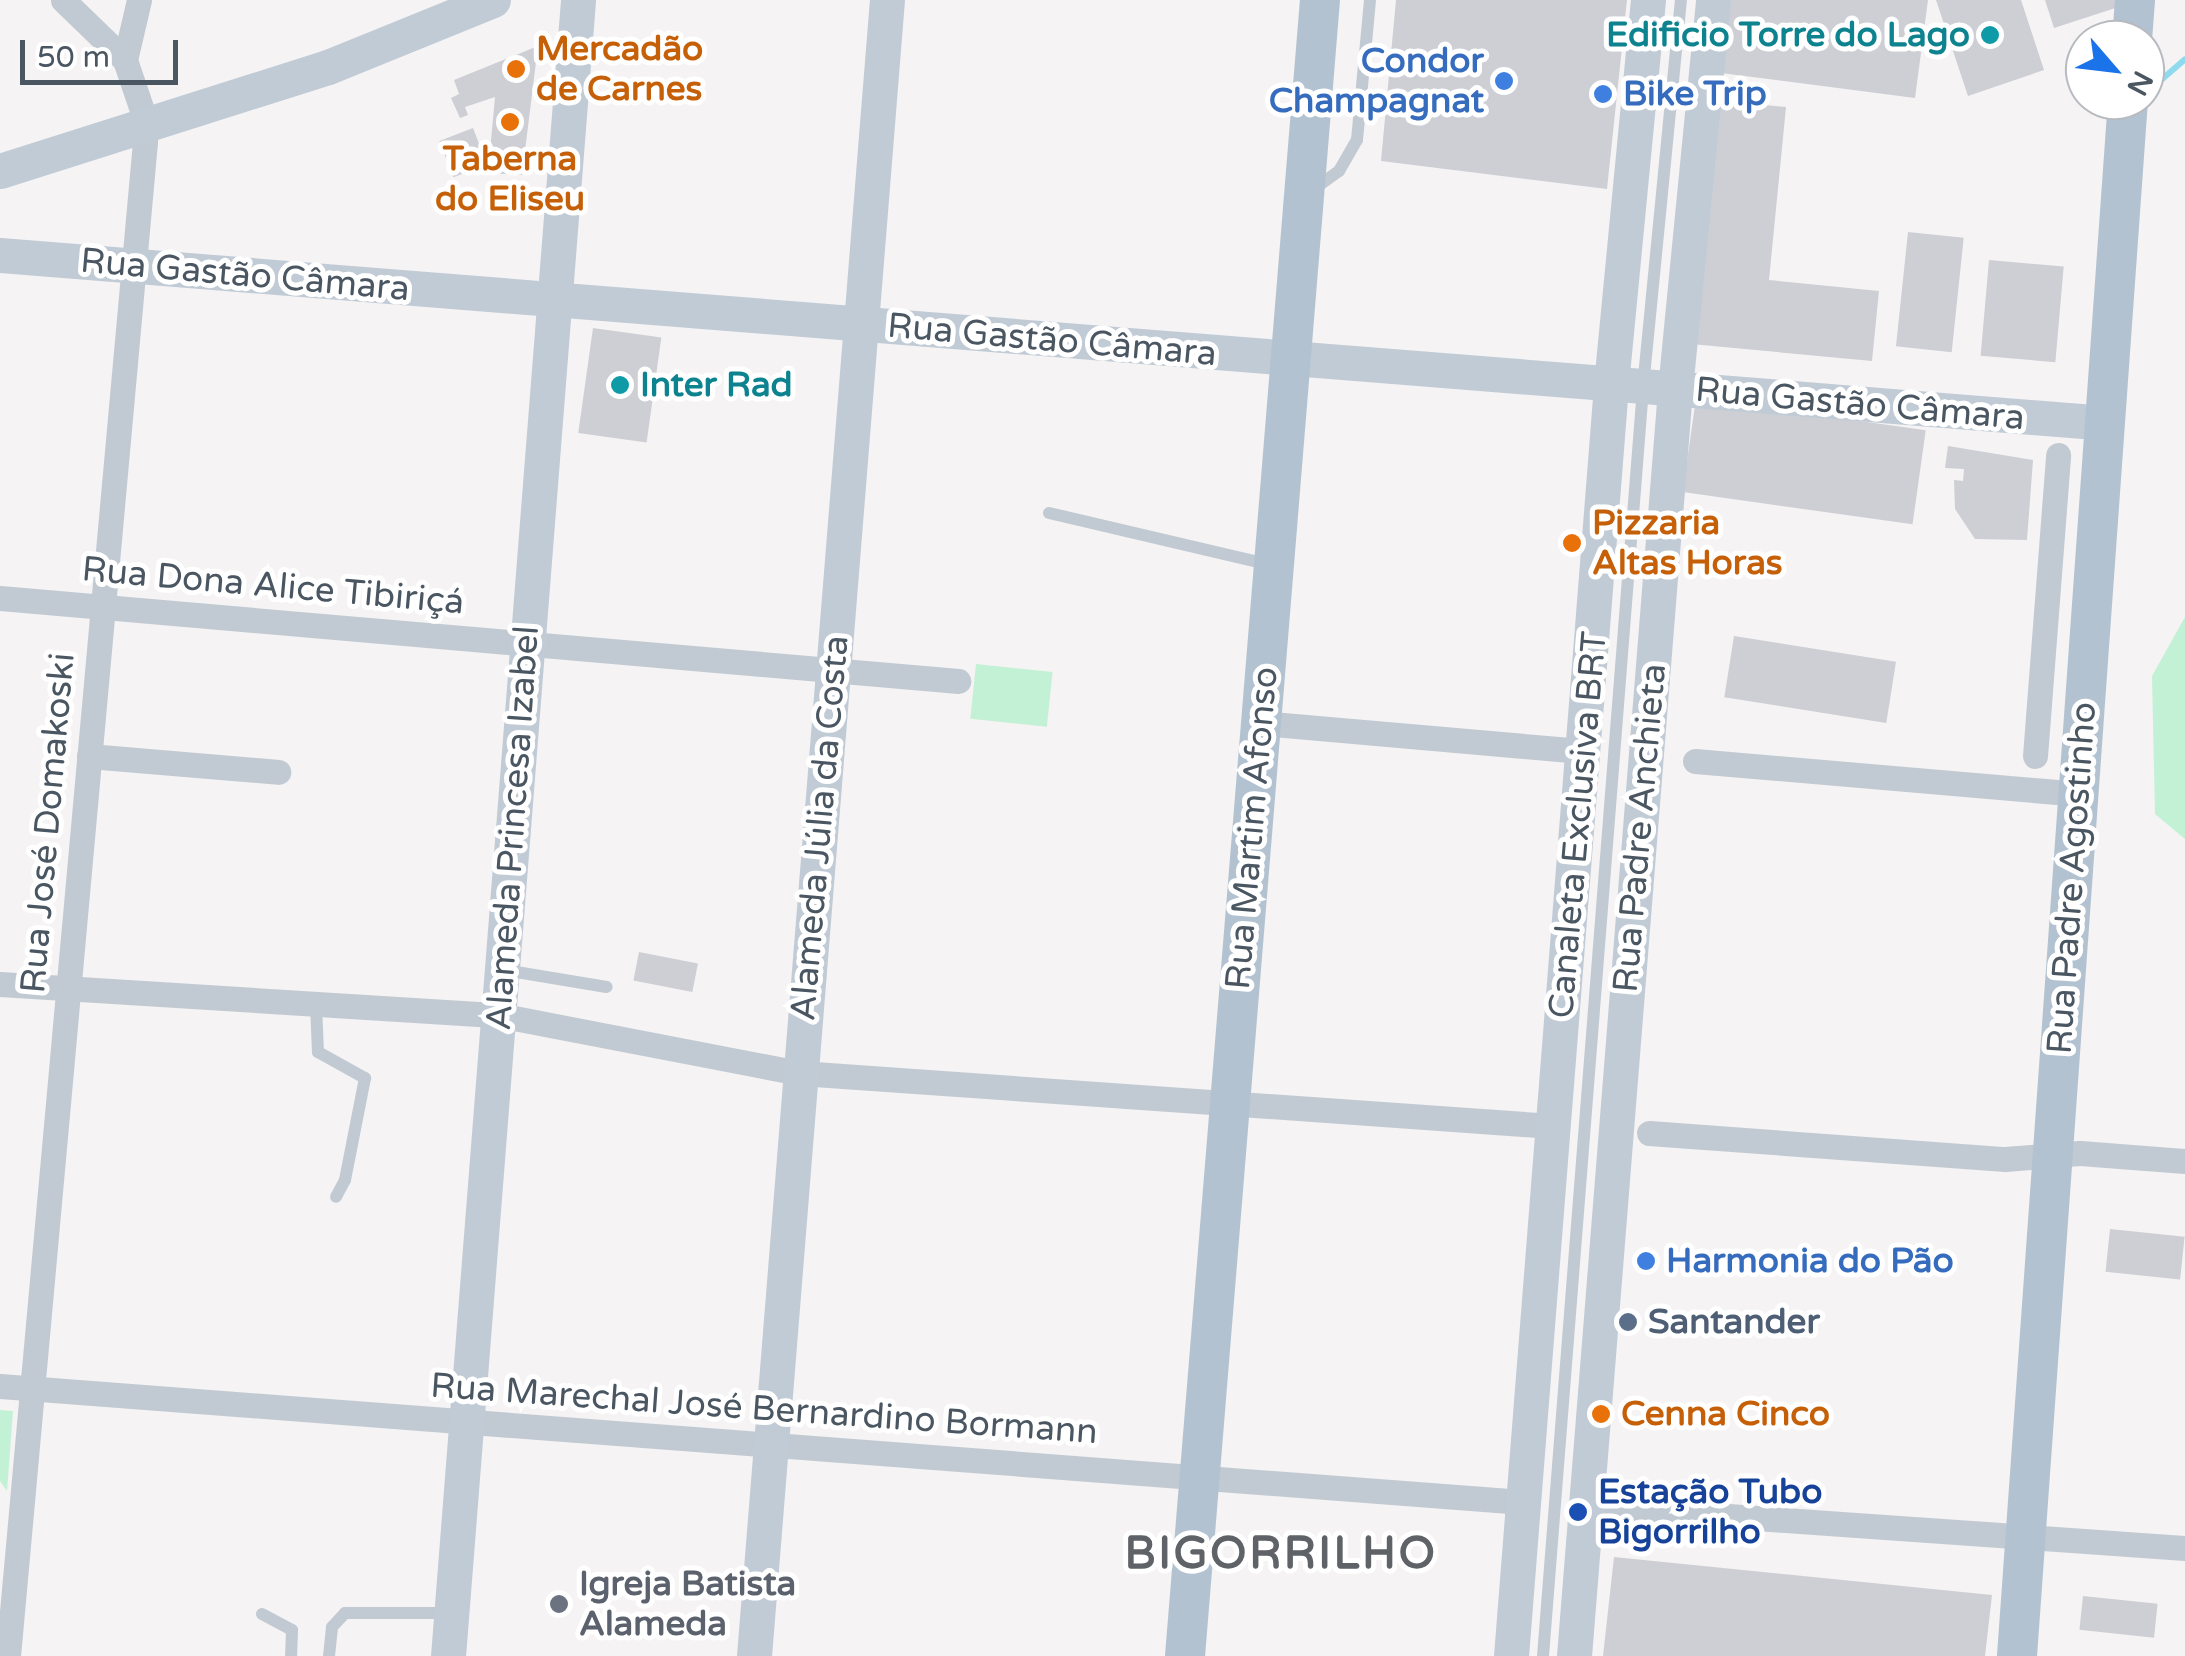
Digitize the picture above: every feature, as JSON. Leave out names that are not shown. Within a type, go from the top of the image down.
[{"type":"main road","name":"Rua Martim Afonso","points":[[1185,1656],[1320,0]]},
{"type":"main road","name":"Rua Padre Agostinho","points":[[2017,1656],[2127,120]]},
{"type":"street","points":[[63,0],[125,60]]},
{"type":"street","points":[[125,60],[139,0]]},
{"type":"street","points":[[0,171],[328,67],[461,7],[493,0]]},
{"type":"street","name":"Alameda Princesa Izabel","points":[[448,1656],[578,0]]},
{"type":"street","name":"Alameda Júlia da Costa","points":[[754,1656],[887,0]]},
{"type":"street","name":"Rua Padre Anchieta","points":[[1574,1656],[1643,387],[1648,0]]},
{"type":"street","name":"Rua Padre Anchieta","points":[[1511,1656],[1582,751],[1713,0]]},
{"type":"street","name":"Rua José Domakoski","points":[[8,1656],[146,122],[125,60]]},
{"type":"street","name":"Rua Gastão Câmara","points":[[0,256],[1643,387],[2103,441]]},
{"type":"street","points":[[2055,494],[2103,441]]},
{"type":"street","points":[[2035,756],[2058,455]]},
{"type":"street","name":"Rua Dona Alice Tibiriçá","points":[[0,598],[958,681]]},
{"type":"street","points":[[2038,715],[2081,747]]},
{"type":"street","points":[[1261,723],[1582,751]]},
{"type":"street","points":[[89,756],[278,772]]},
{"type":"street","points":[[1695,761],[2078,794]]},
{"type":"street","points":[[0,984],[498,1016],[800,1072],[1552,1126]]},
{"type":"street","points":[[1649,1133],[2005,1158],[2052,1155],[2185,1161]]},
{"type":"street","name":"Rua Marechal José Bernardino Bormann","points":[[0,1386],[1523,1502]]},
{"type":"street","points":[[0,1501],[19,1532]]},
{"type":"street","points":[[1613,1508],[2185,1548]]},
{"type":"lane","points":[[1304,196],[1339,171],[1357,140],[1370,0]]},
{"type":"lane","name":"Canaleta Exclusiva BRT","points":[[1542,1656],[1643,387],[1681,0]]},
{"type":"lane","points":[[1048,513],[1274,565]]},
{"type":"lane","points":[[502,970],[607,987]]},
{"type":"lane","points":[[316,1005],[318,1052],[364,1078],[345,1180],[336,1197]]},
{"type":"lane","points":[[329,1656],[332,1626],[345,1613],[452,1613]]},
{"type":"lane","points":[[262,1614],[292,1630],[291,1656]]},
{"type":"green space","points":[[2185,617],[2185,839],[2155,814],[2152,676]]},
{"type":"green space","points":[[976,664],[1053,672],[1047,727],[970,719]]},
{"type":"green space","points":[[0,1410],[13,1411],[7,1491],[0,1481]]},
{"type":"building","name":"Condor Champagnat","points":[[1396,0],[1627,0],[1607,189],[1381,161]]},
{"type":"building","points":[[1731,0],[1928,0],[1915,98],[1721,73]]},
{"type":"building","name":"Edificio Torre do Lago","points":[[1936,0],[2021,0],[2044,70],[1968,96]]},
{"type":"building","points":[[2045,0],[2137,0],[2079,20],[2065,20],[2065,24],[2054,28]]},
{"type":"building","points":[[538,46],[522,175],[488,173],[495,97],[465,107],[468,115],[460,118],[451,98],[459,94],[454,80]]},
{"type":"building","points":[[1715,100],[1786,107],[1769,280],[1879,291],[1872,361],[1691,344]]},
{"type":"building","points":[[473,128],[487,164],[453,177],[439,141]]},
{"type":"building","points":[[1908,232],[1964,238],[1952,352],[1896,346]]},
{"type":"building","points":[[1989,260],[2064,267],[2055,362],[1981,356]]},
{"type":"building","name":"Inter Rad","points":[[593,328],[661,338],[647,443],[578,433]]},
{"type":"building","points":[[1696,398],[1926,430],[1913,524],[1683,492]]},
{"type":"building","points":[[1948,446],[2033,460],[2027,540],[1975,539],[1955,509],[1954,480],[1963,481],[1964,469],[1945,468]]},
{"type":"building","points":[[1734,636],[1896,662],[1886,723],[1724,697]]},
{"type":"building","points":[[639,952],[698,963],[692,992],[633,980]]},
{"type":"building","points":[[2110,1229],[2185,1237],[2180,1280],[2106,1272]]},
{"type":"building","points":[[1614,1557],[1992,1595],[1985,1656],[1603,1656]]},
{"type":"building","points":[[2083,1596],[2158,1604],[2154,1638],[2079,1630]]},
{"type":"waterway","points":[[2165,77],[2185,59]]},
{"type":"place","name":"Edificio Torre do Lago","points":[[1990,35]]},
{"type":"place","name":"Mercadão de Carnes","points":[[516,69]]},
{"type":"place","name":"Condor Champagnat","points":[[1504,81]]},
{"type":"place","name":"Bike Trip","points":[[1603,94]]},
{"type":"place","name":"Taberna do Eliseu","points":[[510,122]]},
{"type":"place","name":"Inter Rad","points":[[620,385]]},
{"type":"place","name":"Pizzaria Altas Horas","points":[[1572,543]]},
{"type":"place","name":"Harmonia do Pão","points":[[1646,1261]]},
{"type":"place","name":"Santander","points":[[1628,1322]]},
{"type":"place","name":"Cenna Cinco","points":[[1601,1414]]},
{"type":"place","name":"Estação Tubo Bigorrilho","points":[[1578,1512]]},
{"type":"place","name":"Igreja Batista Alameda","points":[[559,1604]]},
{"type":"district","name":"BIGORRILHO","points":[[1281,1555]]}]
